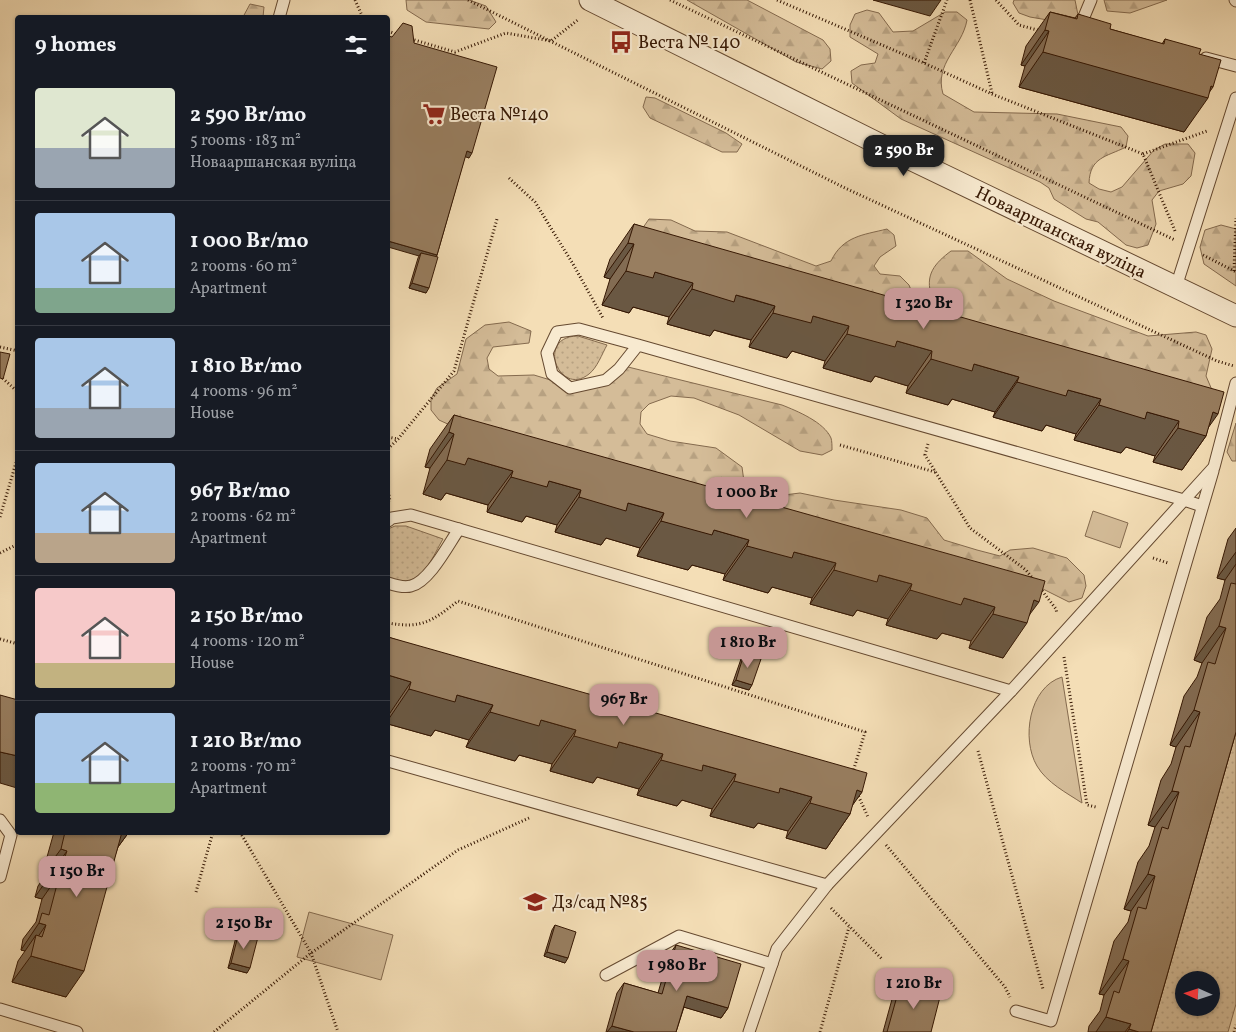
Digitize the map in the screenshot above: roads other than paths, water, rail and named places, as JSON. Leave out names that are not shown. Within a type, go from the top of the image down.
[{"type":"street","name":"Новааршанская вуліца","points":[[590,0],[879,144],[1236,316]]},
{"type":"lane","points":[[280,15],[284,0]]},
{"type":"lane","points":[[1091,0],[1081,24],[1099,29]]},
{"type":"lane","points":[[1199,56],[1236,66]]},
{"type":"lane","points":[[1176,287],[1236,98]]},
{"type":"lane","points":[[638,345],[619,369],[606,380],[570,388],[552,374],[547,353],[557,332],[579,329],[614,338],[1202,506]]},
{"type":"lane","points":[[1016,1011],[1051,1021],[1214,467],[1236,383]]},
{"type":"lane","points":[[749,1032],[777,949],[827,885],[1011,691],[1214,467]]},
{"type":"lane","points":[[390,520],[411,515],[1011,691]]},
{"type":"lane","points":[[390,584],[411,587],[424,580],[459,529]]},
{"type":"lane","points":[[390,762],[827,885]]},
{"type":"lane","points":[[0,820],[11,835],[0,877]]},
{"type":"lane","points":[[606,975],[679,936],[772,964]]},
{"type":"lane","points":[[0,1009],[77,1032]]},
{"type":"place","name":"Веста № 140","points":[[621,42]]},
{"type":"place","name":"Веста №140","points":[[434,114]]},
{"type":"place","name":"Дз/сад №85","points":[[535,902]]}]
